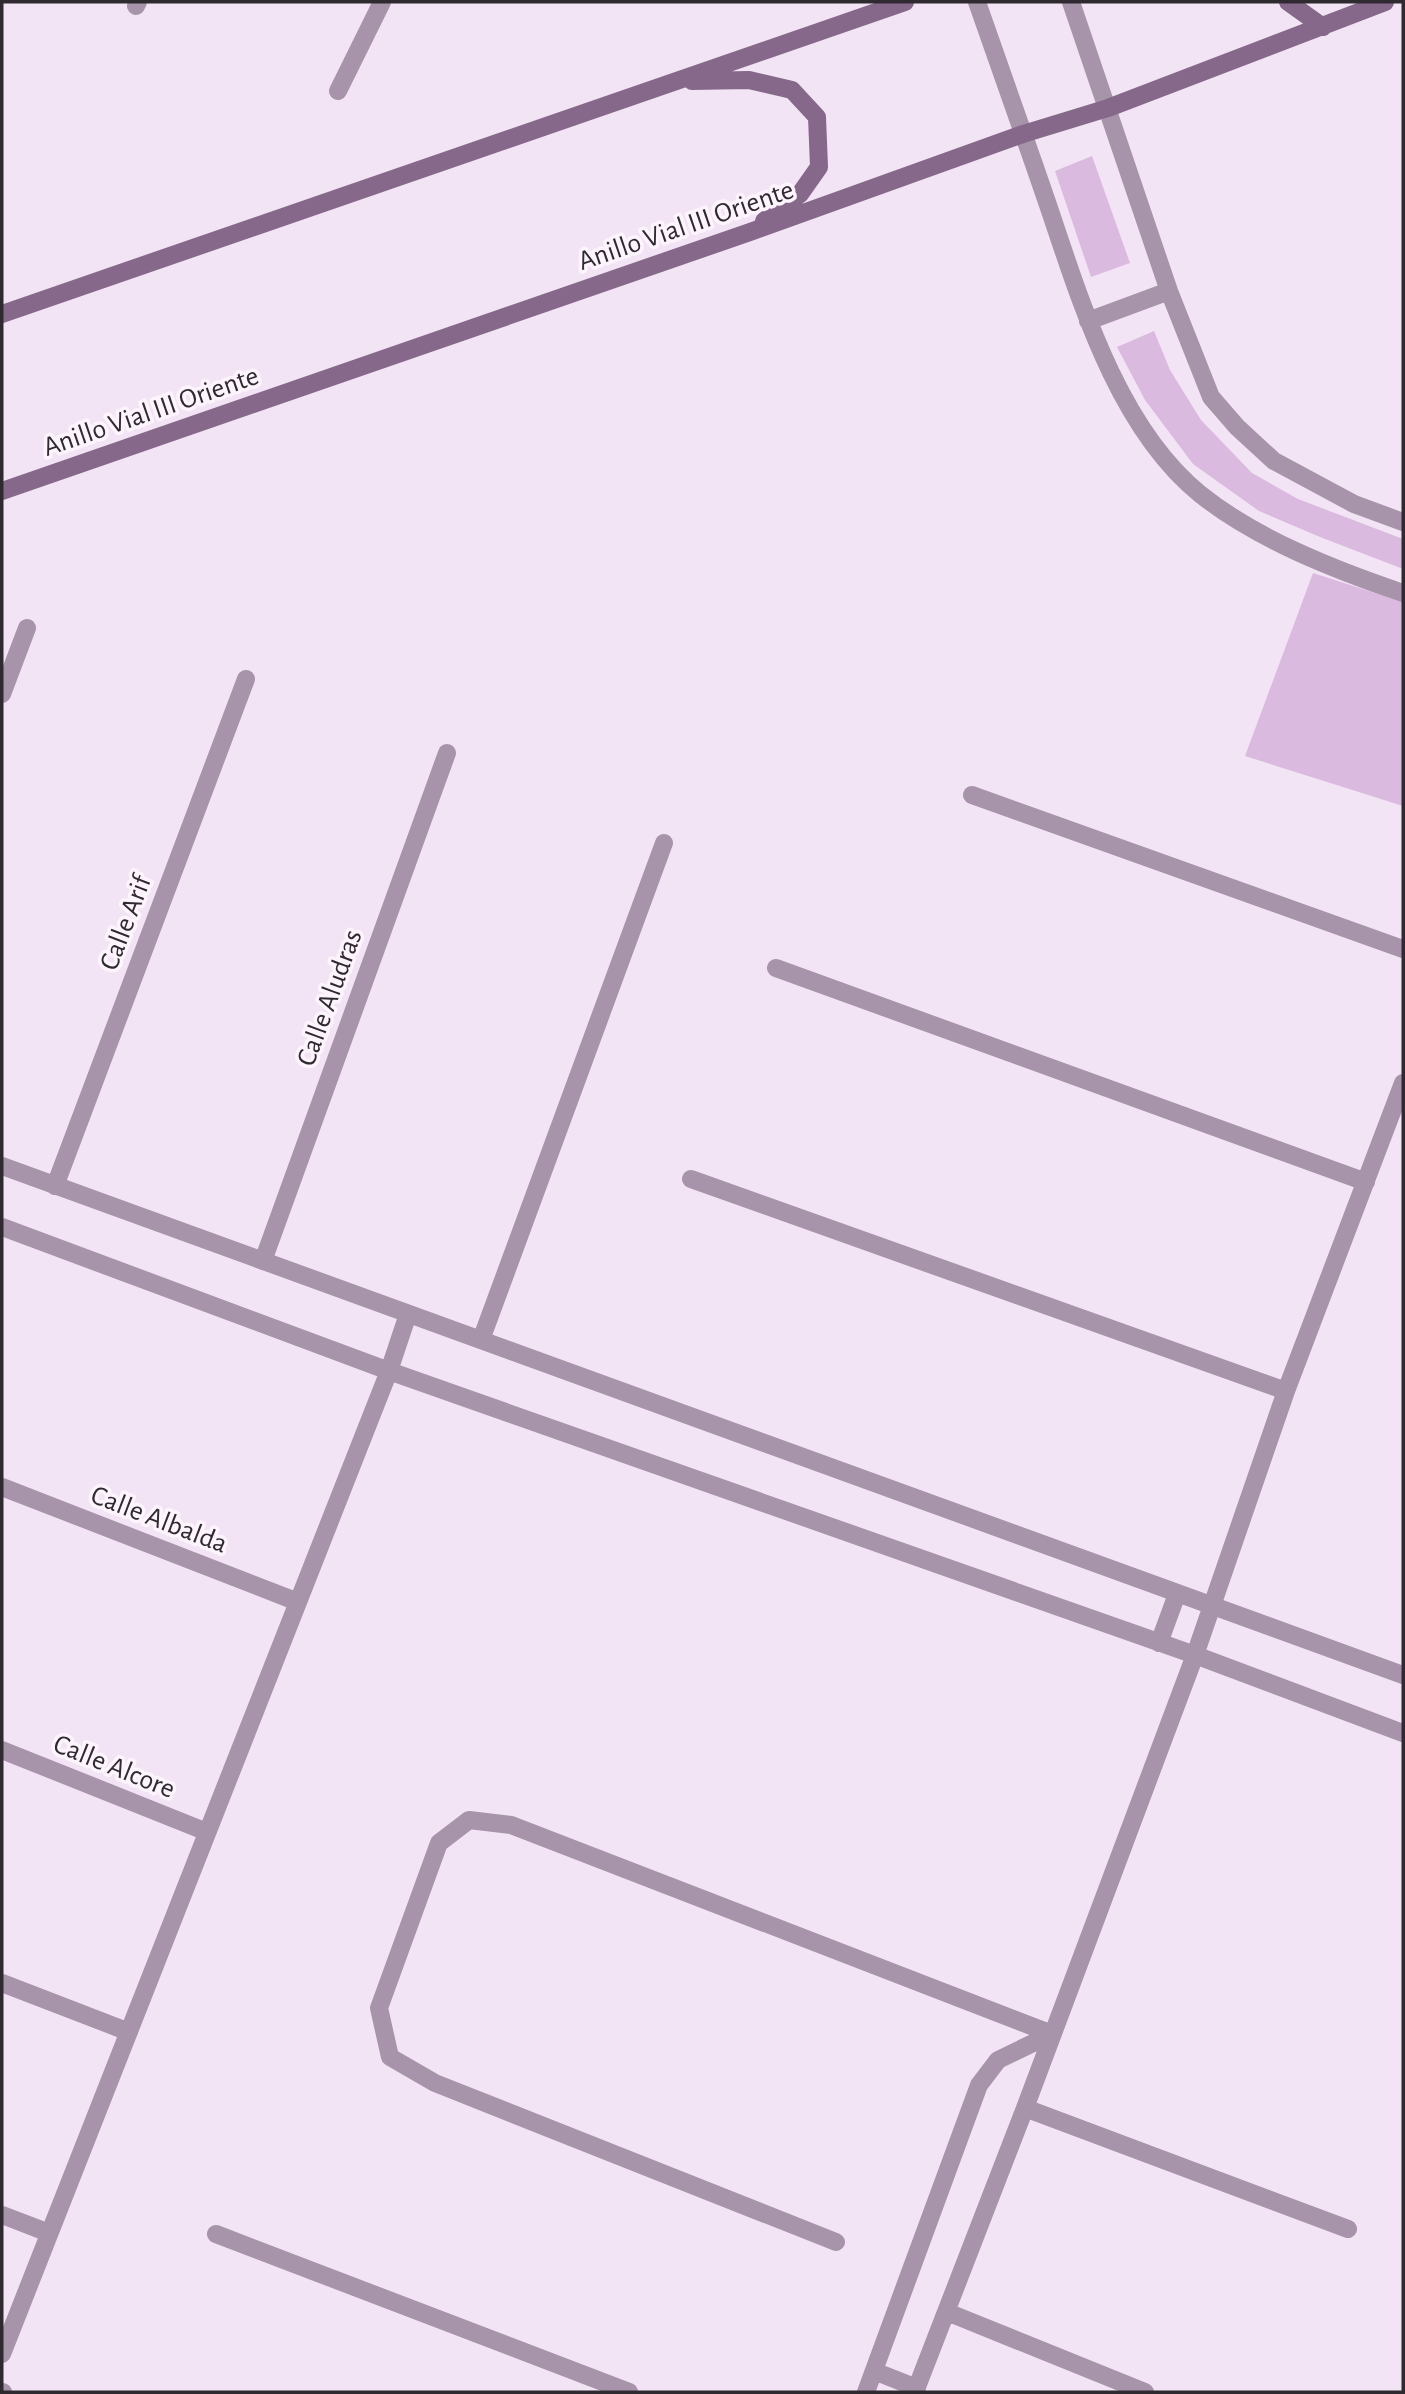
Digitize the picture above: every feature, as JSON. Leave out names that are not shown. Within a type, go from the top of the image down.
[{"type":"main road","points":[[2,314],[905,2]]},
{"type":"main road","points":[[1288,2],[1323,27]]},
{"type":"main road","name":"Anillo Vial III Oriente","points":[[2,491],[750,232],[1023,134],[1108,108],[1385,2]]},
{"type":"main road","points":[[677,81],[749,80],[792,90],[817,117],[819,167],[800,194],[750,232]]},
{"type":"street","points":[[338,91],[382,2]]},
{"type":"street","points":[[977,2],[1088,321],[1137,422],[1163,458],[1198,493],[1246,527],[1369,582],[1403,593]]},
{"type":"street","points":[[1072,2],[1168,291],[1211,397],[1237,427],[1274,461],[1354,504],[1403,522]]},
{"type":"street","points":[[1088,321],[1168,291]]},
{"type":"street","points":[[2,694],[27,628]]},
{"type":"street","name":"Calle Arif","points":[[55,1186],[246,679]]},
{"type":"street","name":"Calle Aludras","points":[[263,1261],[447,753]]},
{"type":"street","points":[[972,795],[1403,949]]},
{"type":"street","points":[[481,1340],[664,843]]},
{"type":"street","points":[[776,968],[1366,1182]]},
{"type":"street","points":[[874,2371],[916,2390],[1195,1655],[1286,1391],[1403,1083]]},
{"type":"street","points":[[2,1166],[1403,1675]]},
{"type":"street","points":[[691,1179],[1286,1391]]},
{"type":"street","points":[[2,1227],[389,1371],[1195,1655],[1403,1733]]},
{"type":"street","points":[[2,2354],[389,1371],[408,1314]]},
{"type":"street","name":"Calle Albalda","points":[[2,1487],[298,1602]]},
{"type":"street","points":[[1159,1643],[1177,1594]]},
{"type":"street","name":"Calle Alcore","points":[[2,1750],[207,1832]]},
{"type":"street","points":[[836,2242],[435,2083],[390,2057],[379,2008],[439,1843],[469,1819],[511,1825],[1052,2034]]},
{"type":"street","points":[[2,1983],[129,2032]]},
{"type":"street","points":[[866,2392],[979,2085],[998,2060],[1052,2034]]},
{"type":"street","points":[[1025,2108],[1348,2229]]},
{"type":"street","points":[[2,2214],[49,2233]]},
{"type":"street","points":[[216,2234],[629,2392]]},
{"type":"street","points":[[947,2312],[1145,2392]]},
{"type":"shaded area","points":[[1092,156],[1130,263],[1091,277],[1055,171]]},
{"type":"shaded area","points":[[1154,331],[1170,370],[1201,420],[1252,473],[1298,499],[1403,539],[1403,569],[1259,511],[1193,464],[1145,400],[1117,347]]},
{"type":"shaded area","points":[[1313,573],[1403,602],[1403,806],[1245,756]]}]
